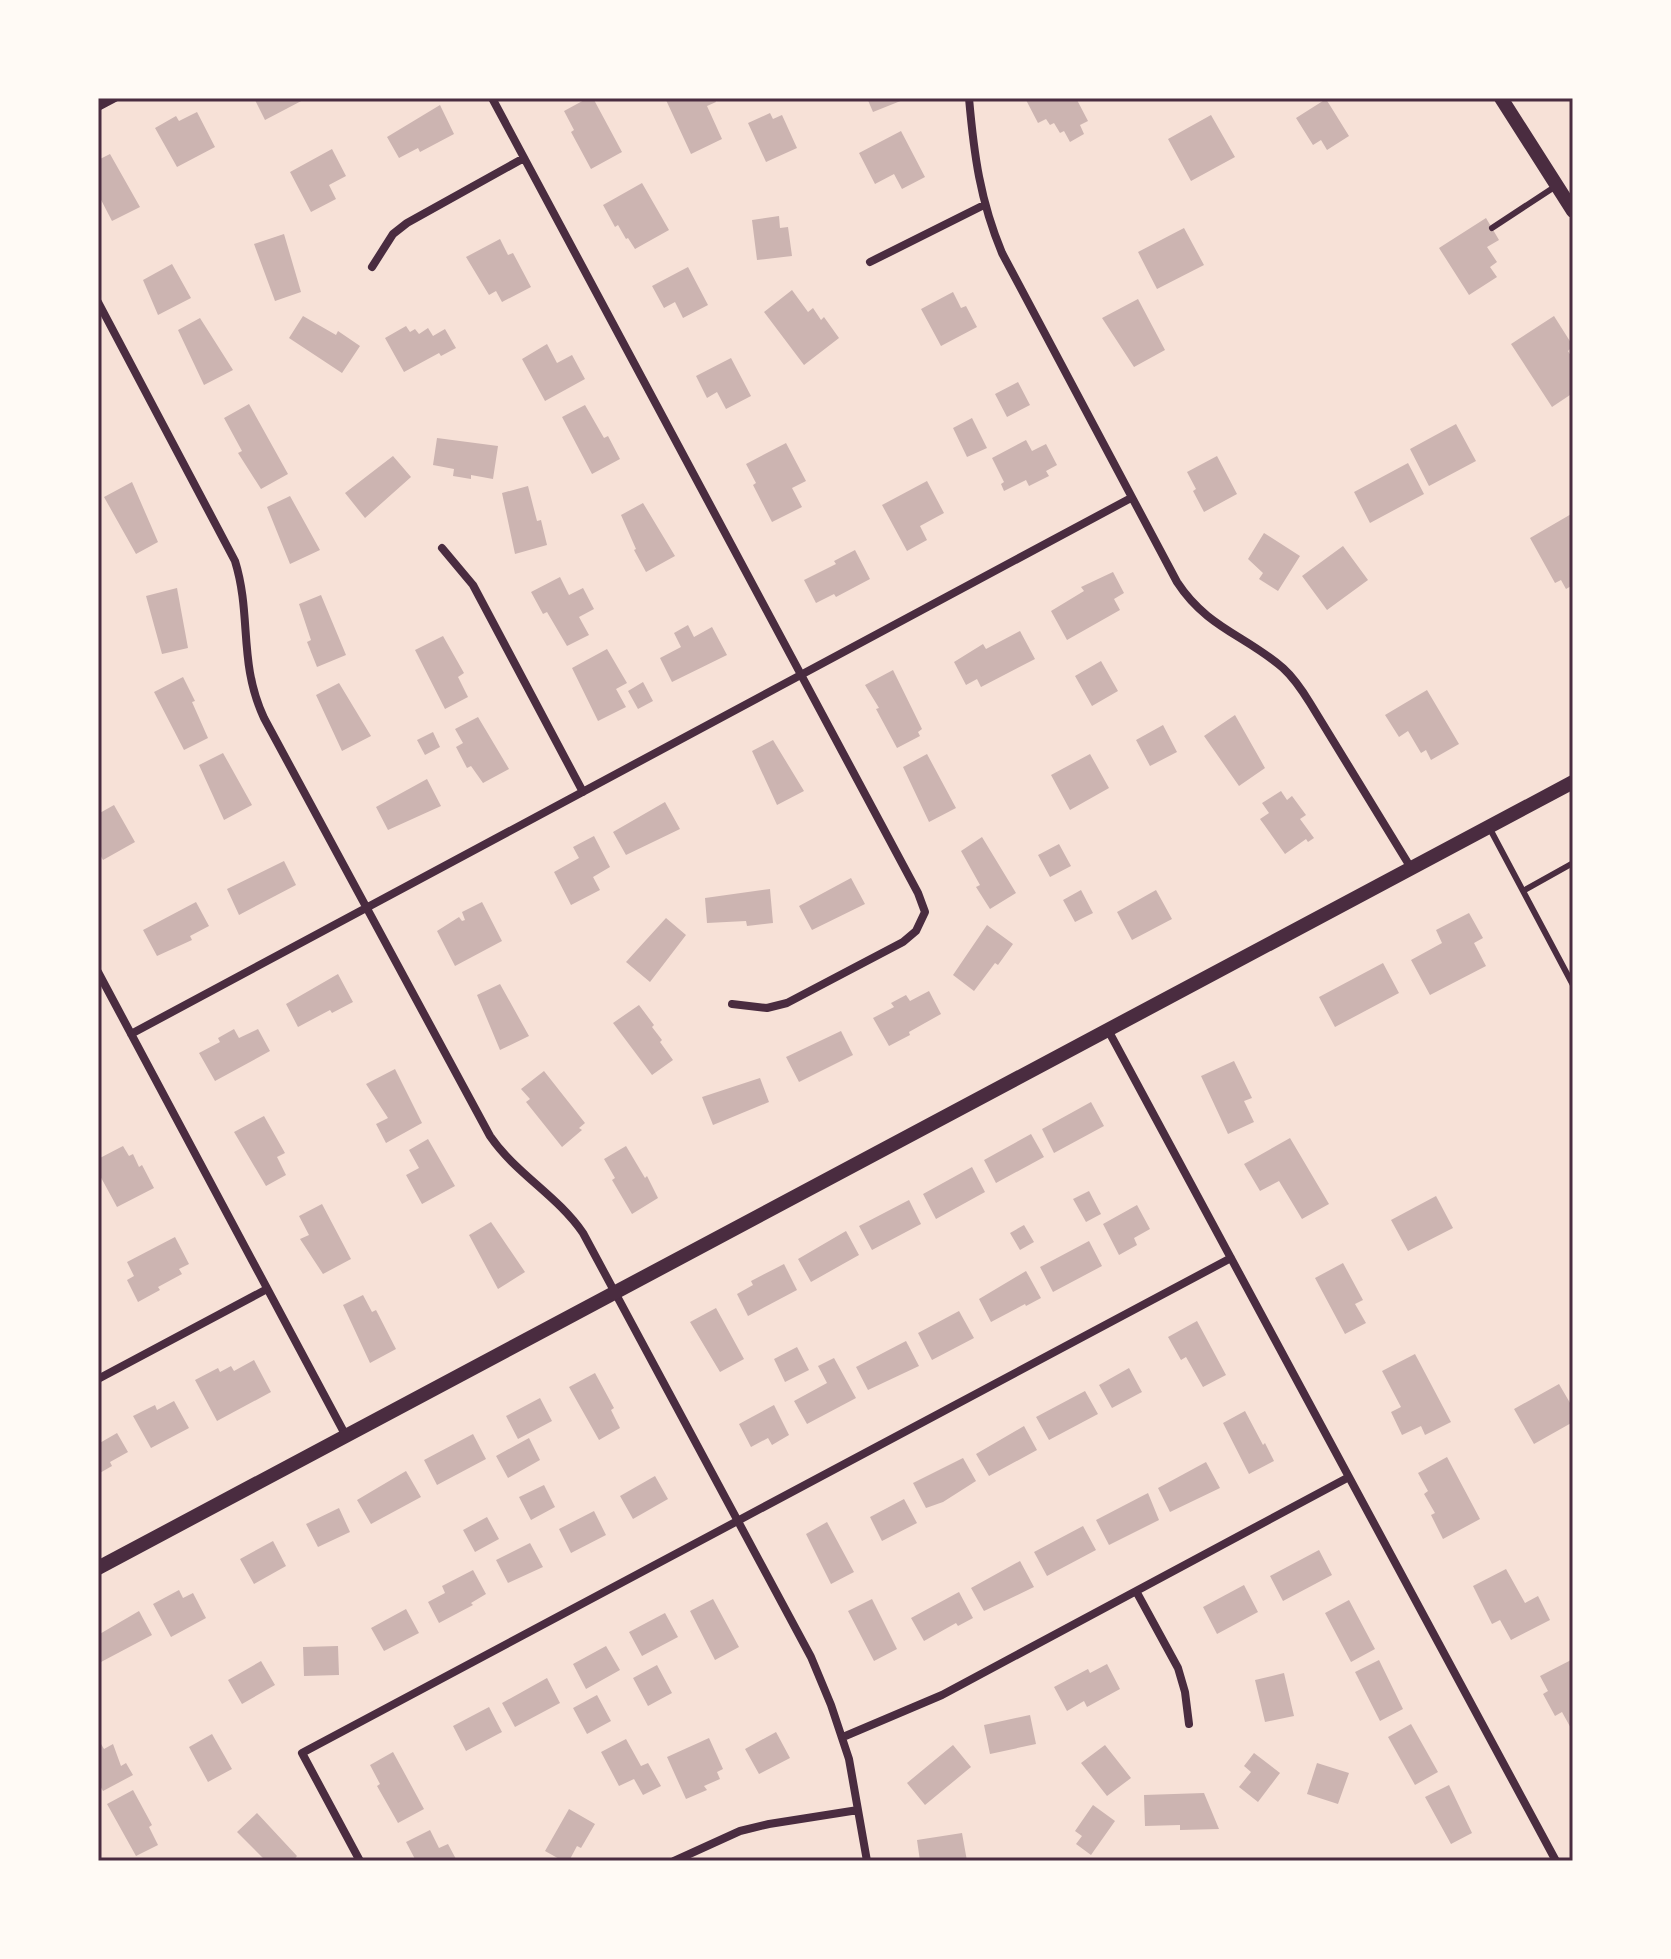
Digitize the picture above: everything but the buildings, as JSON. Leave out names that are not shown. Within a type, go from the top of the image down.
[{"type":"street","points":[[98,107],[115,98]]},
{"type":"street","points":[[492,98],[918,893],[925,912],[920,925],[903,942],[796,999],[767,1008],[732,1004]]},
{"type":"street","points":[[969,98],[975,164],[984,205],[1002,253],[1177,582],[1193,604],[1214,624],[1271,659],[1301,689],[1411,868]]},
{"type":"street","points":[[1501,98],[1573,211]]},
{"type":"street","points":[[372,267],[393,234],[407,223],[524,158]]},
{"type":"street","points":[[870,262],[984,205]]},
{"type":"street","points":[[98,302],[230,549],[241,587],[246,658],[254,694],[366,908],[490,1136],[516,1168],[562,1206],[576,1223],[811,1657],[843,1737],[867,1861]]},
{"type":"street","points":[[131,1034],[1131,498]]},
{"type":"street","points":[[442,548],[473,585],[583,792]]},
{"type":"street","points":[[98,1568],[1573,782]]},
{"type":"street","points":[[98,972],[346,1436]]},
{"type":"street","points":[[1108,1030],[1556,1861]]},
{"type":"street","points":[[360,1861],[302,1753],[1231,1258]]},
{"type":"street","points":[[98,1379],[267,1289]]},
{"type":"street","points":[[843,1737],[942,1695],[1349,1477]]},
{"type":"street","points":[[1136,1591],[1178,1668],[1189,1724]]},
{"type":"street","points":[[674,1861],[740,1831],[858,1810]]},
{"type":"lane","points":[[1492,228],[1556,185]]},
{"type":"lane","points":[[1489,826],[1573,985]]},
{"type":"lane","points":[[1523,891],[1573,863]]}]
